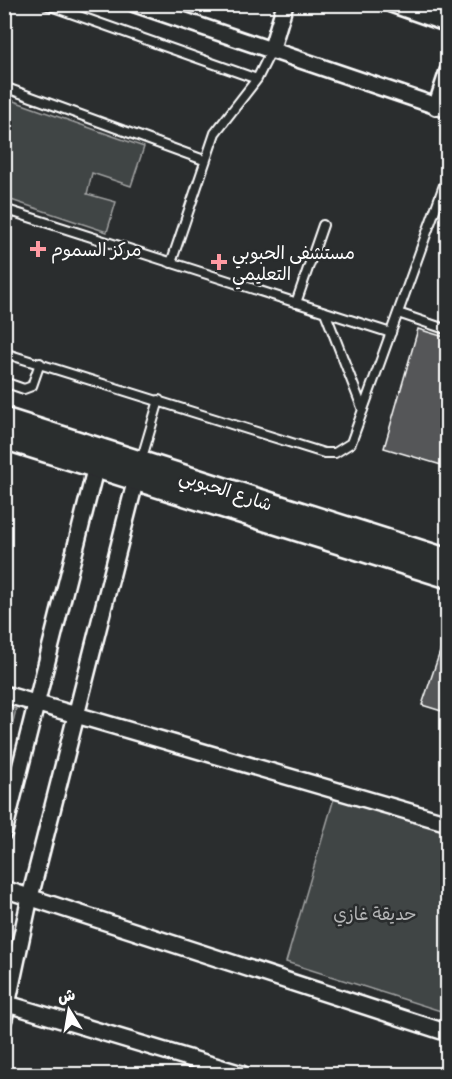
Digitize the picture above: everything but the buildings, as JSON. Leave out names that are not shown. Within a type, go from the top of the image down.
[{"type":"main road","name":"شارع الحبوبي","points":[[4,419],[98,458],[447,577]]},
{"type":"main road","name":"شارع الحبوبي","points":[[4,438],[98,458]]},
{"type":"main road","name":"شارع الحبوبي","points":[[138,471],[447,560]]},
{"type":"street","points":[[135,4],[442,108],[447,71]]},
{"type":"street","points":[[271,51],[285,4]]},
{"type":"street","points":[[391,4],[447,24]]},
{"type":"street","points":[[4,832],[98,458]]},
{"type":"street","points":[[138,471],[30,897],[6,1011],[242,1074]]},
{"type":"street","points":[[4,694],[447,824]]},
{"type":"street","points":[[4,890],[447,1033]]},
{"type":"lane","points":[[45,4],[257,79]]},
{"type":"lane","points":[[171,263],[215,133],[257,79],[271,51]]},
{"type":"lane","points":[[4,87],[204,160]]},
{"type":"lane","points":[[4,353],[324,453],[335,453],[351,443],[444,185]]},
{"type":"lane","points":[[4,227],[7,210],[391,333]]},
{"type":"lane","points":[[296,303],[323,225]]},
{"type":"lane","points":[[325,312],[363,410]]},
{"type":"lane","points":[[398,313],[447,330]]},
{"type":"lane","points":[[4,382],[24,388],[32,386],[40,363]]},
{"type":"lane","points":[[138,471],[159,400]]},
{"type":"green space","points":[[5,98],[144,147],[131,186],[92,173],[87,194],[116,202],[107,232],[5,198]]},
{"type":"green space","points":[[4,706],[16,709],[5,756]]},
{"type":"green space","name":"حديقة غازي","points":[[335,795],[447,827],[447,1013],[286,962]]},
{"type":"place","name":"مركز السموم","points":[[38,249]]},
{"type":"place","name":"مستشفى الحبوبي التعليمي","points":[[219,262]]}]
